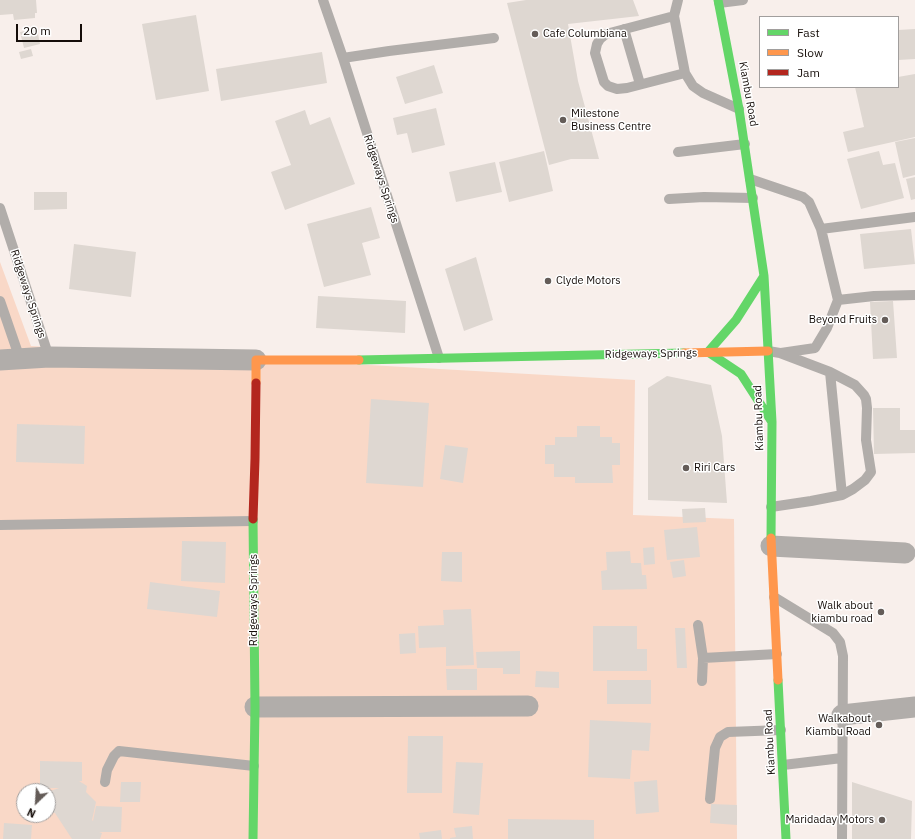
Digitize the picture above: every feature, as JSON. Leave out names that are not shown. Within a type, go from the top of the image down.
[{"type":"main road","name":"Kiambu Road","points":[[719,2],[739,109],[764,276],[772,422],[771,546],[786,839]]},
{"type":"main road","points":[[764,276],[736,320],[708,352],[741,374],[772,422]]},
{"type":"main road","name":"Ridgeways Springs","points":[[253,839],[256,360],[340,360],[768,351]]},
{"type":"street","name":"Ridgeways Springs","points":[[10,360],[48,357],[256,360]]},
{"type":"street","points":[[771,546],[905,553]]},
{"type":"street","points":[[255,707],[528,706]]},
{"type":"street","points":[[842,715],[915,707]]},
{"type":"lane","name":"Ridgeways Springs","points":[[323,0],[439,358]]},
{"type":"lane","points":[[678,0],[674,16],[685,73],[693,86],[703,93],[739,109]]},
{"type":"lane","points":[[719,2],[743,0]]},
{"type":"lane","points":[[674,16],[606,34],[597,44],[595,53],[604,82],[608,86],[617,89],[685,73]]},
{"type":"lane","points":[[624,29],[640,84]]},
{"type":"lane","points":[[343,58],[494,38]]},
{"type":"lane","points":[[678,152],[744,144]]},
{"type":"lane","points":[[750,179],[803,197],[809,202],[822,229],[838,300],[827,328],[815,348],[780,353]]},
{"type":"lane","points":[[669,199],[704,197],[753,198]]},
{"type":"lane","name":"Ridgeways Springs","points":[[0,208],[48,357]]},
{"type":"lane","points":[[822,229],[915,217]]},
{"type":"lane","points":[[838,300],[874,296],[915,295]]},
{"type":"lane","points":[[0,301],[10,360]]},
{"type":"lane","points":[[768,351],[780,353],[830,372],[856,385],[866,399],[866,440],[871,472],[865,480],[854,489],[842,495],[771,507]]},
{"type":"lane","points":[[830,372],[842,495]]},
{"type":"lane","points":[[0,525],[254,521]]},
{"type":"lane","points":[[774,597],[833,633],[840,642],[843,656],[842,839]]},
{"type":"lane","points":[[698,625],[703,658],[702,681]]},
{"type":"lane","points":[[703,658],[777,654]]},
{"type":"lane","points":[[710,799],[715,748],[720,737],[728,732],[781,730]]},
{"type":"lane","points":[[105,782],[107,770],[114,756],[119,751],[254,766]]},
{"type":"lane","points":[[783,765],[842,758]]},
{"type":"shaded area","points":[[0,262],[31,346],[635,380],[633,515],[734,519],[737,839],[0,839]]},
{"type":"building","points":[[0,0],[36,0],[37,13],[35,13],[35,18],[14,20],[13,14],[0,15]]},
{"type":"building","name":"Milestone Business Centre","points":[[526,0],[633,0],[639,16],[568,24],[578,81],[599,159],[571,159],[549,165],[507,3]]},
{"type":"building","points":[[196,15],[209,91],[156,100],[142,24]]},
{"type":"building","points":[[37,29],[40,44],[24,48],[20,32]]},
{"type":"building","points":[[915,29],[915,59],[899,60],[899,30]]},
{"type":"building","points":[[31,49],[33,56],[21,59],[19,52]]},
{"type":"building","points":[[322,52],[327,83],[221,101],[216,69]]},
{"type":"building","points":[[434,65],[443,93],[405,104],[396,77]]},
{"type":"building","points":[[915,74],[915,137],[848,152],[843,132],[864,127],[855,88],[899,88],[899,77]]},
{"type":"building","points":[[436,108],[445,145],[412,153],[407,133],[397,135],[393,118]]},
{"type":"building","points":[[305,110],[310,125],[330,117],[355,184],[285,210],[271,172],[291,165],[275,121]]},
{"type":"building","points":[[915,138],[915,175],[903,178],[895,142]]},
{"type":"building","points":[[544,151],[553,191],[509,202],[499,162]]},
{"type":"building","points":[[879,151],[883,165],[895,163],[904,198],[861,209],[847,159]]},
{"type":"building","points":[[495,162],[502,192],[456,202],[449,172]]},
{"type":"building","points":[[915,177],[915,199],[911,200],[906,179]]},
{"type":"building","points":[[34,192],[67,192],[67,209],[34,210]]},
{"type":"building","points":[[371,207],[380,238],[362,243],[371,275],[324,287],[307,224]]},
{"type":"building","points":[[911,229],[915,264],[864,269],[860,234]]},
{"type":"building","points":[[74,244],[136,252],[131,297],[69,289]]},
{"type":"building","points":[[476,257],[493,320],[464,331],[445,269]]},
{"type":"building","points":[[318,296],[406,301],[405,333],[316,328]]},
{"type":"building","points":[[893,301],[897,358],[873,359],[870,302]]},
{"type":"building","name":"Riri Cars","points":[[667,376],[711,385],[722,436],[727,503],[648,500],[648,388]]},
{"type":"building","points":[[371,399],[429,403],[423,487],[366,483]]},
{"type":"building","points":[[873,408],[900,408],[900,430],[915,430],[915,453],[874,454]]},
{"type":"building","points":[[17,424],[85,426],[84,464],[16,462]]},
{"type":"building","points":[[577,426],[600,426],[600,437],[612,437],[612,443],[620,443],[620,465],[612,465],[613,483],[575,483],[575,477],[554,477],[554,464],[545,464],[545,445],[555,445],[555,437],[577,437]]},
{"type":"building","points":[[445,445],[468,448],[463,483],[440,479]]},
{"type":"building","points":[[705,508],[706,522],[683,523],[682,509]]},
{"type":"building","points":[[697,527],[700,557],[667,560],[664,530]]},
{"type":"building","points":[[182,541],[226,542],[225,583],[181,581]]},
{"type":"building","points":[[654,547],[655,564],[644,565],[643,548]]},
{"type":"building","points":[[630,551],[631,563],[641,563],[642,575],[646,575],[647,589],[602,590],[601,571],[607,570],[606,552]]},
{"type":"building","points":[[442,552],[462,552],[462,582],[441,581]]},
{"type":"building","points":[[684,560],[686,576],[673,578],[670,562]]},
{"type":"building","points":[[150,582],[220,591],[217,617],[147,609]]},
{"type":"building","points":[[471,609],[474,665],[446,666],[446,647],[419,648],[418,626],[444,625],[443,610]]},
{"type":"building","points":[[593,626],[637,626],[637,649],[647,649],[647,671],[593,671]]},
{"type":"building","points":[[675,628],[685,628],[687,668],[677,668]]},
{"type":"building","points":[[415,633],[416,653],[400,654],[399,634]]},
{"type":"building","points":[[520,651],[520,674],[503,674],[503,668],[477,668],[476,652]]},
{"type":"building","points":[[446,669],[477,669],[477,690],[447,690]]},
{"type":"building","points":[[536,671],[559,672],[559,688],[535,687]]},
{"type":"building","points":[[607,680],[651,680],[651,704],[607,704]]},
{"type":"building","points":[[590,720],[651,723],[649,751],[632,750],[630,779],[588,777]]},
{"type":"building","points":[[408,736],[443,736],[442,793],[407,793]]},
{"type":"building","points":[[40,761],[82,762],[82,781],[79,781],[87,786],[86,792],[96,802],[92,820],[93,821],[96,806],[122,807],[121,832],[99,832],[102,833],[100,839],[72,839],[56,815],[56,789],[59,788],[56,788],[56,783],[40,783]]},
{"type":"building","points":[[456,762],[483,763],[479,815],[453,813]]},
{"type":"building","points":[[657,780],[659,812],[636,814],[634,782]]},
{"type":"building","points":[[121,782],[141,782],[140,802],[120,802]]},
{"type":"building","name":"Maridaday Motors","points":[[852,782],[912,801],[911,839],[852,839]]},
{"type":"building","points":[[711,804],[737,805],[737,825],[710,823]]},
{"type":"building","points":[[508,819],[594,820],[594,839],[508,839]]},
{"type":"building","points":[[4,823],[32,825],[31,839],[3,839]]},
{"type":"building","points":[[472,826],[473,839],[450,839],[456,837],[454,828]]},
{"type":"building","points":[[441,830],[442,839],[420,839],[419,833]]},
{"type":"traffic: fast","points":[[718,0],[739,109],[764,276],[772,422],[771,538]]},
{"type":"traffic: fast","points":[[764,276],[736,320],[708,352],[741,374],[772,422]]},
{"type":"traffic: fast","points":[[359,360],[684,353]]},
{"type":"traffic: fast","points":[[253,519],[255,707],[253,839]]},
{"type":"traffic: fast","points":[[778,680],[786,839]]},
{"type":"traffic: slow","points":[[684,353],[768,351]]},
{"type":"traffic: slow","points":[[256,383],[256,360],[359,360]]},
{"type":"traffic: slow","points":[[771,538],[778,680]]},
{"type":"traffic: jam","points":[[253,519],[256,383]]},
{"type":"place","name":"Cafe Columbiana","points":[[535,34]]},
{"type":"place","name":"Milestone Business Centre","points":[[563,120]]},
{"type":"place","name":"Clyde Motors","points":[[548,281]]},
{"type":"place","name":"Beyond Fruits","points":[[885,320]]},
{"type":"place","name":"Riri Cars","points":[[686,468]]},
{"type":"place","name":"Walk about kiambu road","points":[[881,612]]},
{"type":"place","name":"Walkabout Kiambu Road","points":[[879,725]]},
{"type":"place","name":"Maridaday Motors","points":[[882,820]]}]
